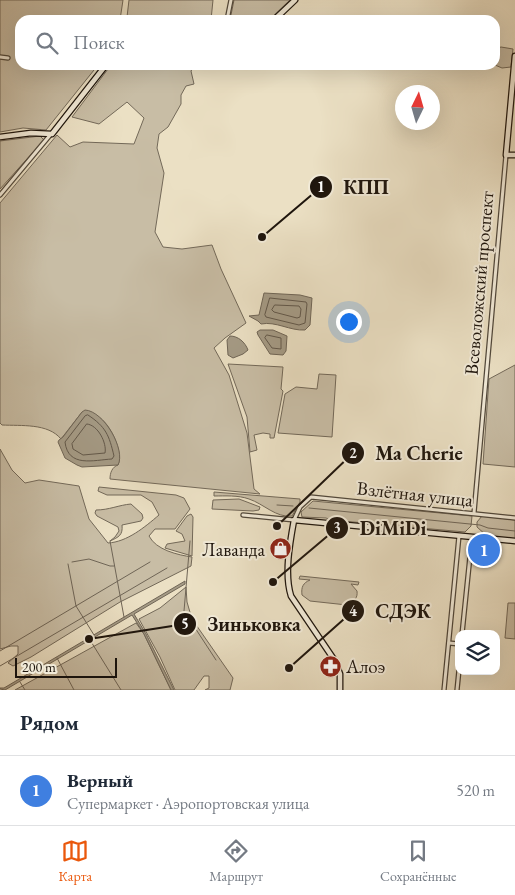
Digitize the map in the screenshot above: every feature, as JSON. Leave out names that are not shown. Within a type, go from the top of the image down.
[{"type":"street","points":[[228,15],[230,0]]},
{"type":"street","points":[[279,15],[295,0]]},
{"type":"street","name":"Всеволожский проспект","points":[[474,514],[515,56]]},
{"type":"street","points":[[0,57],[8,58]]},
{"type":"street","points":[[0,195],[52,134],[102,70]]},
{"type":"street","points":[[0,137],[31,132],[52,134]]},
{"type":"street","points":[[506,154],[515,155]]},
{"type":"street","name":"Взлётная улица","points":[[294,520],[300,507],[311,497],[515,518]]},
{"type":"street","points":[[243,515],[515,541]]},
{"type":"street","points":[[294,520],[288,578],[291,596],[335,661],[340,674],[340,690]]},
{"type":"street","points":[[444,690],[459,536]]},
{"type":"street","points":[[462,630],[472,537]]},
{"type":"street","points":[[449,643],[455,644]]},
{"type":"street","points":[[457,690],[458,675]]},
{"type":"shaded area","points":[[0,0],[123,0],[121,15],[15,15],[15,70],[94,70],[46,130],[23,128],[0,132]]},
{"type":"shaded area","points":[[129,0],[213,0],[212,15],[127,15]]},
{"type":"shaded area","points":[[234,0],[290,0],[274,15],[231,15]]},
{"type":"shaded area","points":[[500,47],[513,49],[511,67],[500,67]]},
{"type":"shaded area","points":[[107,70],[192,70],[194,84],[186,86],[181,95],[181,104],[168,127],[159,134],[157,148],[164,173],[155,232],[163,247],[182,249],[212,245],[246,323],[214,348],[229,375],[247,433],[254,489],[260,494],[110,479],[112,470],[118,465],[119,460],[115,438],[107,424],[92,414],[82,412],[61,439],[56,434],[42,428],[2,425],[0,423],[0,203],[57,135],[70,147],[83,142],[134,144],[144,118],[127,102],[99,124],[72,117]]},
{"type":"shaded area","points":[[40,136],[44,140],[0,189],[0,141]]},
{"type":"shaded area","points":[[228,364],[283,367],[281,389],[283,391],[274,438],[270,438],[270,434],[254,435],[257,450],[250,452],[247,417]]},
{"type":"shaded area","points":[[515,365],[515,467],[483,464],[489,379]]},
{"type":"shaded area","points":[[319,374],[336,375],[332,437],[278,433],[285,394],[296,387],[317,389]]},
{"type":"shaded area","points":[[0,449],[12,470],[25,483],[39,480],[79,486],[89,519],[108,543],[129,537],[159,515],[152,502],[141,495],[107,495],[98,491],[99,487],[176,495],[184,498],[190,509],[175,529],[155,529],[149,536],[152,541],[162,548],[192,557],[191,566],[120,602],[31,657],[13,666],[8,663],[18,654],[18,646],[0,649]]},
{"type":"shaded area","points":[[214,492],[300,499],[300,502],[292,516],[286,516],[275,513],[249,499],[236,496],[214,496]]},
{"type":"shaded area","points":[[239,499],[260,507],[259,510],[212,509],[213,500]]},
{"type":"shaded area","points":[[313,501],[472,516],[471,526],[465,532],[302,517],[301,512]]},
{"type":"shaded area","points":[[131,504],[142,514],[143,518],[141,521],[122,525],[120,535],[110,541],[119,531],[118,527],[97,516],[96,510]]},
{"type":"shaded area","points":[[191,514],[193,517],[192,556],[165,548],[167,544],[185,541],[182,534],[176,531],[187,516]]},
{"type":"shaded area","points":[[482,516],[515,520],[515,539],[487,536],[477,527],[477,522]]},
{"type":"shaded area","points":[[300,576],[359,582],[358,585],[351,584],[357,591],[356,598],[347,605],[310,601],[302,595],[302,588],[310,580],[299,579]]},
{"type":"shaded area","points":[[186,587],[187,602],[192,619],[233,678],[230,690],[205,690],[209,688],[209,676],[204,676],[194,690],[175,690],[160,657],[139,619],[160,608]]},
{"type":"shaded area","points":[[508,603],[515,603],[515,639],[505,638]]},
{"type":"shaded area","points":[[136,623],[144,634],[171,690],[15,690]]},
{"type":"water","points":[[264,293],[300,295],[312,298],[310,325],[305,330],[299,330],[267,323],[261,324],[249,316],[259,315]]},
{"type":"water","points":[[260,330],[273,330],[287,336],[286,351],[283,355],[270,354],[258,335],[257,332]]},
{"type":"water","points":[[230,336],[241,340],[248,350],[233,358],[228,355],[227,340]]},
{"type":"water","points":[[85,410],[99,417],[112,432],[119,450],[120,458],[118,465],[82,467],[65,458],[58,442]]},
{"type":"water","points":[[185,581],[185,584],[134,614],[174,690],[171,690],[144,634],[132,615],[5,690],[0,689],[4,688]]},
{"type":"waterway","points":[[277,505],[293,506]]},
{"type":"waterway","points":[[309,508],[480,525],[488,528],[515,531]]},
{"type":"waterway","points":[[110,541],[124,617]]},
{"type":"waterway","points":[[190,541],[184,611],[216,660]]},
{"type":"waterway","points":[[72,562],[89,559],[114,566]]},
{"type":"waterway","points":[[0,651],[150,562]]},
{"type":"waterway","points":[[68,564],[76,606],[94,635]]},
{"type":"waterway","points":[[0,666],[167,568]]},
{"type":"waterway","points":[[90,640],[121,690]]},
{"type":"waterway","points":[[57,658],[74,690]]},
{"type":"waterway","points":[[20,682],[25,690]]},
{"type":"place","name":"КПП","points":[[262,237]]},
{"type":"place","name":"Ma Cherie","points":[[277,526]]},
{"type":"place","name":"Лаванда","points":[[281,549]]},
{"type":"place","name":"Верный","points":[[484,550]]},
{"type":"place","name":"DiMiDi","points":[[273,582]]},
{"type":"place","name":"Зиньковка","points":[[89,639]]},
{"type":"place","name":"Алоэ","points":[[330,666]]},
{"type":"place","name":"СДЭК","points":[[289,668]]}]
